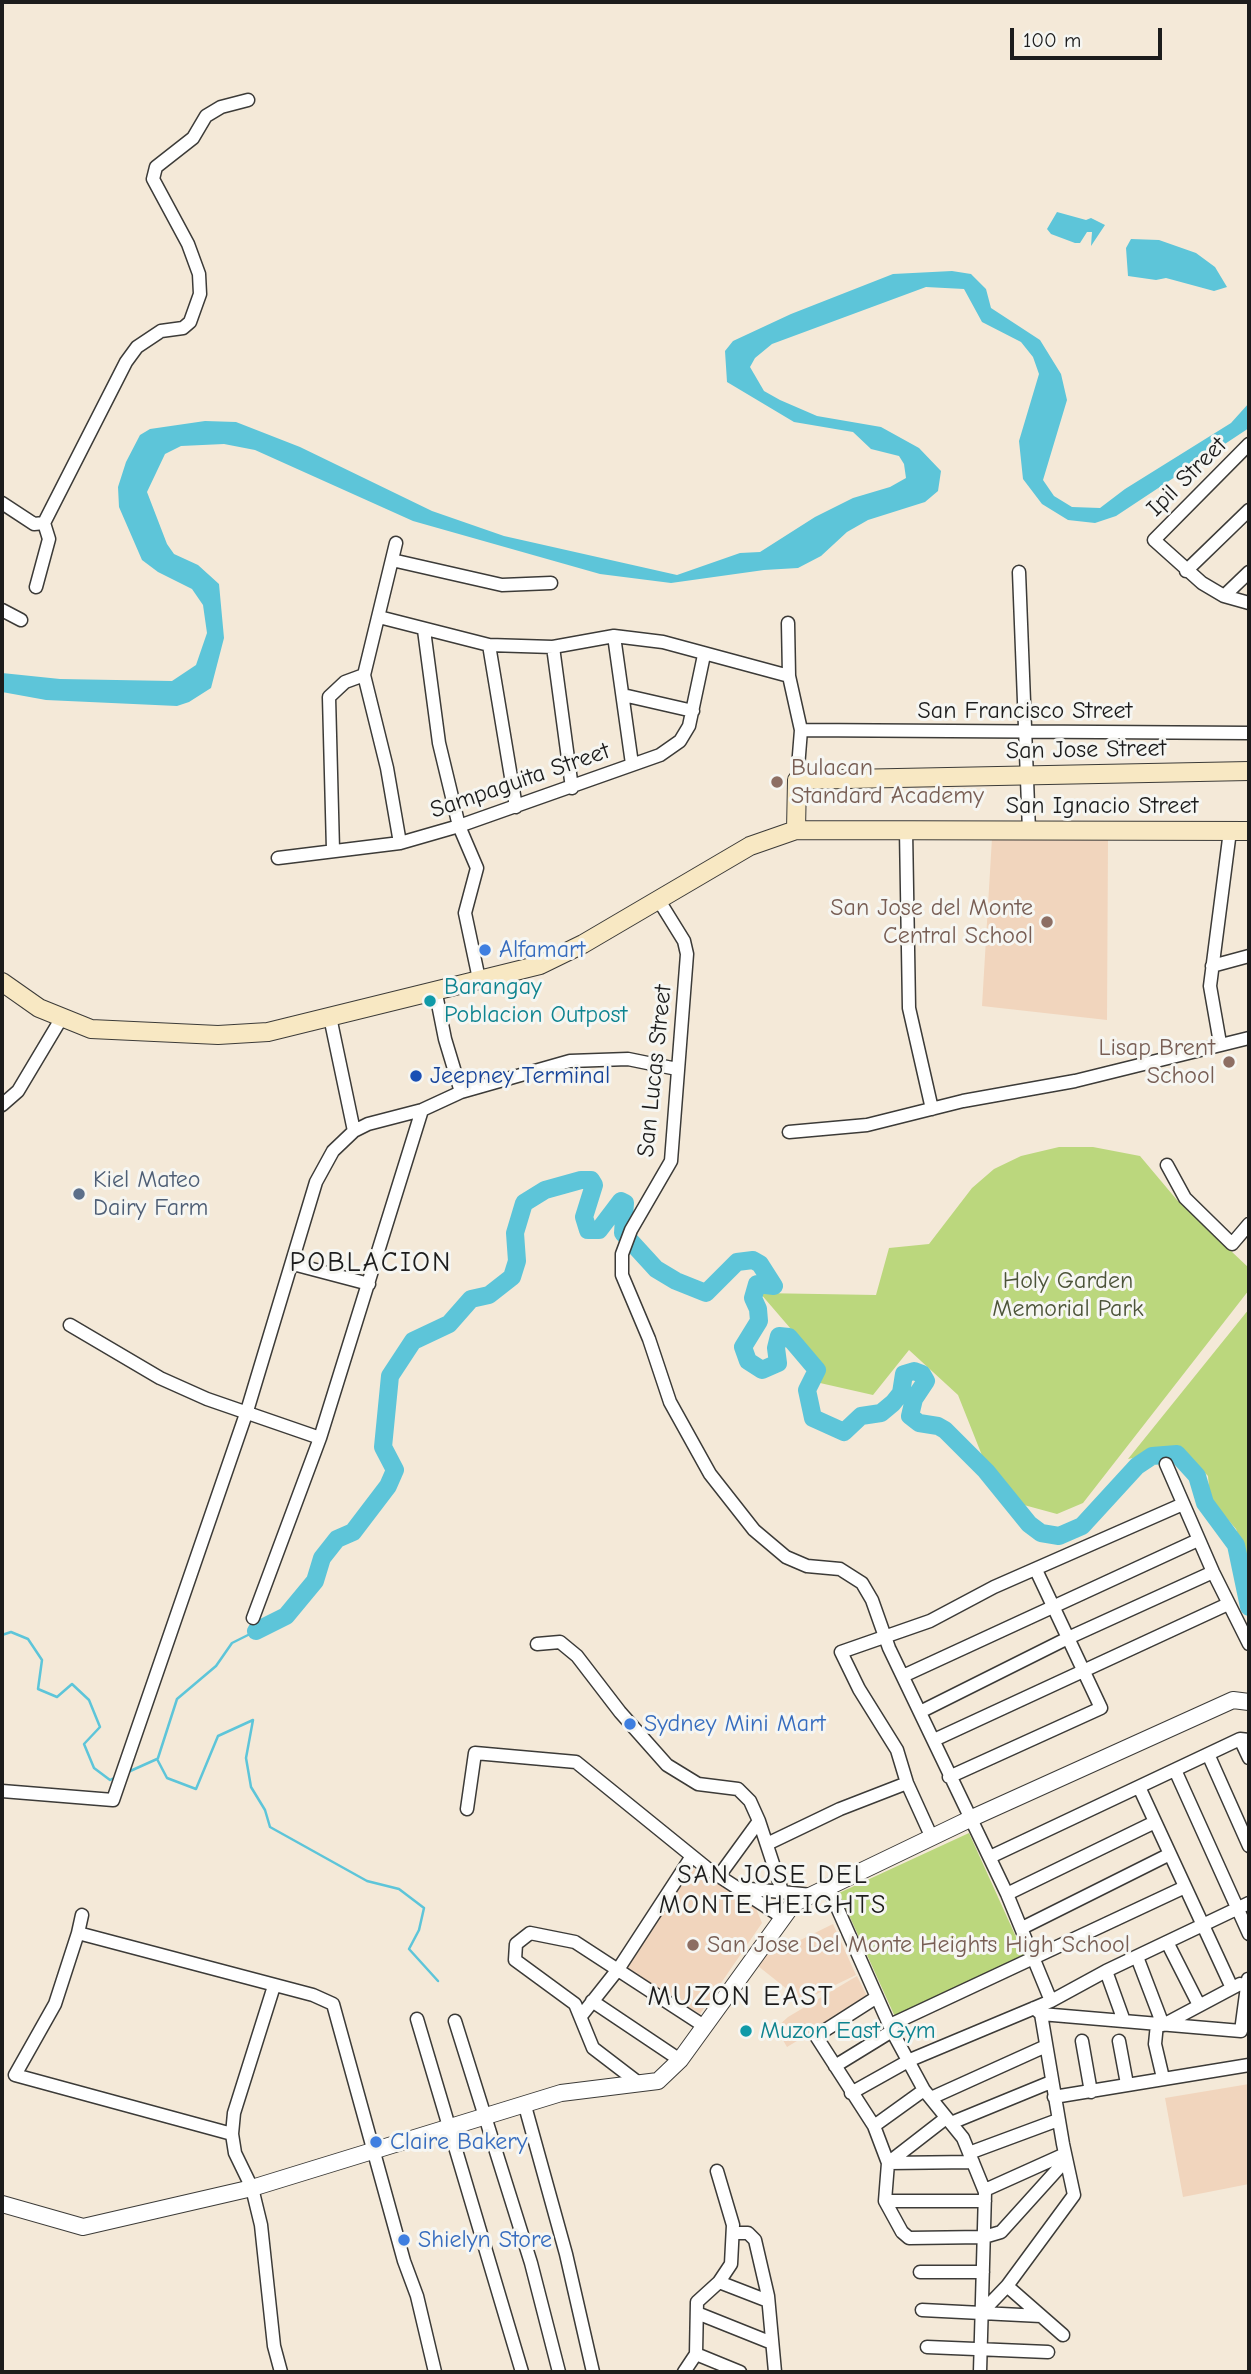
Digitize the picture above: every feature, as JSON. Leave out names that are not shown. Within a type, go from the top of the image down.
[{"type":"main road","name":"San Jose Street","points":[[797,780],[1249,771]]},
{"type":"main road","points":[[796,830],[797,780]]},
{"type":"main road","name":"San Ignacio Street","points":[[2,982],[39,1008],[61,1019],[91,1028],[218,1035],[268,1032],[540,965],[559,957],[764,839],[796,830],[1249,831]]},
{"type":"street","points":[[36,587],[49,539],[44,523],[132,355],[137,347],[161,331],[183,328],[194,314],[200,295],[199,274],[188,244],[153,179],[156,167],[193,138],[206,116],[221,107],[248,100]]},
{"type":"street","name":"Ipil Street","points":[[1186,571],[1154,540],[1249,444]]},
{"type":"street","points":[[2,503],[34,523],[44,523]]},
{"type":"street","points":[[1249,510],[1186,571],[1224,596],[1249,603]]},
{"type":"street","points":[[396,543],[364,675],[387,768],[400,843]]},
{"type":"street","points":[[392,560],[502,586],[551,583]]},
{"type":"street","points":[[1019,572],[1029,775],[1029,831]]},
{"type":"street","points":[[1224,596],[1249,572]]},
{"type":"street","points":[[2,610],[21,620]]},
{"type":"street","points":[[379,617],[489,645],[553,647],[614,636],[663,642],[789,676]]},
{"type":"street","points":[[788,624],[789,676],[800,730],[797,780]]},
{"type":"street","points":[[424,630],[439,743],[460,826],[477,868],[464,913],[479,979]]},
{"type":"street","points":[[614,636],[632,765]]},
{"type":"street","points":[[489,645],[516,807]]},
{"type":"street","points":[[553,647],[572,788]]},
{"type":"street","name":"Sampaguita Street","points":[[278,858],[400,843],[572,788],[673,748],[685,734],[693,710],[704,655]]},
{"type":"street","points":[[334,850],[329,697],[345,682],[364,675]]},
{"type":"street","points":[[623,695],[693,710]]},
{"type":"street","name":"San Francisco Street","points":[[800,730],[1249,733]]},
{"type":"street","points":[[906,830],[909,1008],[932,1109]]},
{"type":"street","points":[[1220,1043],[1210,986],[1230,831]]},
{"type":"street","name":"San Lucas Street","points":[[658,899],[684,942],[687,954],[671,1161],[631,1231],[625,1245],[622,1275],[649,1339],[670,1402],[709,1474],[754,1530],[781,1553],[807,1566],[840,1569],[862,1583],[902,1676],[949,1777],[972,1818],[1036,1958],[1051,2001]]},
{"type":"street","points":[[1212,966],[1249,956]]},
{"type":"street","points":[[435,989],[445,1040],[461,1092]]},
{"type":"street","points":[[330,1017],[354,1131]]},
{"type":"street","points":[[2,1105],[18,1091],[61,1019]]},
{"type":"street","points":[[789,1132],[835,1130],[963,1101],[1075,1081],[1220,1043],[1249,1038]]},
{"type":"street","points":[[2,1791],[113,1800],[247,1411],[323,1166],[332,1151],[354,1131],[368,1124],[422,1110],[461,1092],[570,1061],[628,1059],[677,1069]]},
{"type":"street","points":[[253,1618],[320,1438],[422,1110]]},
{"type":"street","points":[[1167,1165],[1185,1198],[1232,1244],[1249,1224]]},
{"type":"street","points":[[293,1264],[369,1284]]},
{"type":"street","points":[[70,1325],[160,1378],[208,1399],[320,1438]]},
{"type":"street","points":[[1166,1464],[1198,1540],[1249,1644]]},
{"type":"street","points":[[932,1838],[907,1783],[897,1750],[859,1689],[841,1652],[930,1621],[995,1587],[1183,1504]]},
{"type":"street","points":[[902,1676],[1198,1540]]},
{"type":"street","points":[[949,1777],[1101,1708],[1036,1570]]},
{"type":"street","points":[[920,1712],[1068,1638],[1213,1572]]},
{"type":"street","points":[[934,1740],[1228,1604]]},
{"type":"street","points":[[537,1644],[559,1642],[577,1656],[620,1712],[667,1765],[698,1784],[738,1789],[750,1801],[782,1891]]},
{"type":"street","points":[[2,2204],[83,2227],[252,2188],[561,2093],[658,2081],[680,2060],[793,1905],[972,1818],[1233,1700],[1249,1702]]},
{"type":"street","points":[[990,1857],[1245,1739],[1249,1758]]},
{"type":"street","points":[[467,1809],[475,1753],[576,1762],[692,1856],[782,1917]]},
{"type":"street","points":[[1208,1754],[1249,1846]]},
{"type":"street","points":[[1175,1770],[1249,1934]]},
{"type":"street","points":[[767,1844],[840,1809],[907,1783]]},
{"type":"street","points":[[1139,1787],[1232,1988]]},
{"type":"street","points":[[719,1876],[759,1821]]},
{"type":"street","points":[[1007,1894],[1155,1822]]},
{"type":"street","points":[[1022,1928],[1170,1854]]},
{"type":"street","points":[[581,2016],[619,1968],[692,1856]]},
{"type":"street","points":[[828,1887],[891,2028],[928,2094],[949,2121],[971,2158],[985,2196],[979,2372]]},
{"type":"street","points":[[835,2066],[891,2028],[1185,1887]]},
{"type":"street","points":[[740,1888],[812,1895]]},
{"type":"street","points":[[851,2093],[909,2060],[1038,2011],[1106,1971],[1249,1903]]},
{"type":"street","points":[[82,1915],[55,2004],[12,2081],[232,2134]]},
{"type":"street","points":[[78,1933],[313,1995],[333,2004],[428,2337],[435,2372]]},
{"type":"street","points":[[640,2084],[593,2048],[575,2004],[515,1960],[516,1944],[530,1933],[575,1942],[619,1968],[704,2026]]},
{"type":"street","points":[[1167,1942],[1199,2006]]},
{"type":"street","points":[[1136,1956],[1160,2024],[1155,2044],[1163,2078]]},
{"type":"street","points":[[1106,1971],[1124,2021]]},
{"type":"street","points":[[1160,2024],[1249,1979]]},
{"type":"street","points":[[1038,2011],[1241,2031],[1249,1979]]},
{"type":"street","points":[[274,1986],[234,2113],[232,2134],[234,2153],[252,2188],[261,2225],[273,2343],[281,2372]]},
{"type":"street","points":[[877,1997],[816,2036],[874,2126],[888,2163],[885,2201],[902,2232],[909,2238],[984,2237],[1005,2229],[1066,2157]]},
{"type":"street","points":[[592,2001],[680,2060]]},
{"type":"street","points":[[982,2312],[1007,2286],[1074,2196],[1038,2011]]},
{"type":"street","points":[[417,2020],[522,2372]]},
{"type":"street","points":[[455,2021],[531,2263],[559,2372]]},
{"type":"street","points":[[1082,2041],[1091,2092]]},
{"type":"street","points":[[1119,2041],[1127,2084]]},
{"type":"street","points":[[874,2126],[928,2094],[1046,2046]]},
{"type":"street","points":[[1054,2097],[1249,2065]]},
{"type":"street","points":[[888,2163],[949,2121],[1052,2082]]},
{"type":"street","points":[[525,2106],[566,2254],[591,2372]]},
{"type":"street","points":[[888,2163],[971,2158],[1058,2120]]},
{"type":"street","points":[[885,2201],[985,2196],[1066,2157]]},
{"type":"street","points":[[684,2372],[696,2354],[697,2302],[719,2282],[731,2264],[733,2225],[717,2171]]},
{"type":"street","points":[[733,2233],[748,2233],[755,2240],[768,2301],[775,2372]]},
{"type":"street","points":[[920,2272],[983,2272]]},
{"type":"street","points":[[719,2282],[768,2301]]},
{"type":"street","points":[[1007,2286],[1063,2335]]},
{"type":"street","points":[[922,2310],[1041,2316]]},
{"type":"street","points":[[697,2313],[772,2343]]},
{"type":"street","points":[[926,2347],[981,2347],[1048,2352]]},
{"type":"street","points":[[696,2354],[740,2372]]},
{"type":"shaded area","name":"San Jose del Monte Central School","points":[[992,838],[1108,839],[1107,1020],[982,1006]]},
{"type":"shaded area","name":"San Jose Del Monte Heights High School","points":[[690,1866],[755,1906],[762,1923],[700,2014],[624,1968]]},
{"type":"shaded area","points":[[833,1924],[856,1975],[802,2001],[758,1966],[773,1943],[778,1951]]},
{"type":"shaded area","points":[[857,1976],[868,1998],[787,2047],[776,2028],[788,2017]]},
{"type":"shaded area","points":[[1249,2084],[1249,2184],[1183,2197],[1165,2098]]},
{"type":"green space","name":"Holy Garden Memorial Park","points":[[1059,1147],[1093,1147],[1140,1156],[1177,1200],[1249,1268],[1249,1290],[1083,1503],[1057,1514],[1024,1505],[985,1463],[958,1395],[909,1350],[873,1395],[820,1383],[821,1364],[760,1293],[876,1295],[889,1248],[929,1244],[972,1188],[994,1169],[1021,1156]]},
{"type":"green space","points":[[1249,1309],[1249,1563],[1236,1529],[1224,1515],[1211,1509],[1208,1476],[1180,1448],[1128,1459]]},
{"type":"green space","points":[[969,1833],[1026,1959],[896,2019],[839,1893]]},
{"type":"water","points":[[1057,212],[1086,220],[1091,218],[1105,225],[1091,246],[1092,232],[1087,232],[1080,243],[1075,243],[1051,234],[1047,229]]},
{"type":"water","points":[[1131,239],[1159,240],[1196,253],[1215,267],[1227,287],[1214,291],[1166,278],[1156,280],[1128,276],[1126,248]]},
{"type":"water","points":[[952,271],[971,274],[986,289],[991,308],[1040,340],[1061,374],[1067,400],[1043,480],[1054,496],[1072,507],[1100,508],[1125,489],[1231,423],[1249,403],[1249,428],[1116,516],[1095,523],[1068,520],[1042,504],[1023,479],[1019,441],[1039,374],[1033,357],[1021,342],[982,322],[964,289],[926,287],[772,344],[755,358],[750,367],[764,391],[780,400],[817,416],[881,427],[919,448],[941,471],[938,491],[925,502],[868,520],[847,532],[821,556],[798,568],[671,583],[600,574],[413,521],[255,450],[224,444],[181,446],[165,454],[147,492],[167,544],[174,554],[198,565],[219,584],[224,638],[211,688],[177,706],[46,700],[2,692],[2,673],[60,679],[172,681],[196,665],[207,633],[203,605],[192,589],[158,572],[142,560],[119,507],[118,487],[126,462],[140,435],[150,429],[205,421],[236,422],[300,447],[432,511],[504,536],[677,575],[740,553],[760,552],[815,517],[853,498],[890,487],[906,478],[904,464],[899,456],[871,449],[853,432],[794,422],[727,382],[725,351],[733,341],[791,314],[893,274]]},
{"type":"waterway","points":[[256,1631],[286,1616],[315,1581],[322,1558],[337,1539],[353,1532],[388,1486],[395,1470],[383,1447],[390,1376],[413,1341],[449,1324],[471,1299],[489,1295],[512,1277],[517,1261],[515,1233],[524,1203],[545,1190],[581,1180],[591,1180],[594,1185],[584,1217],[588,1230],[599,1230],[621,1201],[625,1203],[623,1233],[656,1269],[676,1281],[706,1293],[737,1262],[753,1260],[760,1264],[774,1286],[757,1284],[753,1298],[759,1321],[743,1347],[748,1361],[762,1370],[778,1363],[776,1348],[779,1336],[789,1337],[817,1370],[807,1390],[813,1418],[844,1432],[861,1416],[881,1413],[893,1403],[901,1393],[904,1374],[914,1371],[922,1374],[926,1381],[914,1399],[910,1416],[919,1423],[945,1430],[986,1471],[1029,1524],[1041,1533],[1059,1536],[1082,1526],[1137,1466],[1152,1456],[1177,1454],[1197,1476],[1205,1503],[1236,1545],[1249,1607]]},
{"type":"waterway","points":[[158,1758],[177,1699],[216,1666],[232,1643],[256,1631]]},
{"type":"waterway","points":[[2,1635],[11,1632],[28,1639],[42,1660],[38,1689],[57,1697],[72,1684],[89,1700],[100,1727],[84,1744],[94,1768],[110,1780],[116,1777]]},
{"type":"waterway","points":[[128,1772],[157,1759],[167,1778],[196,1789],[218,1736],[253,1720],[246,1758],[251,1787],[265,1810],[270,1827],[367,1881],[399,1889],[424,1908],[419,1930],[409,1949],[438,1981]]},
{"type":"place","name":"Bulacan Standard Academy","points":[[777,782]]},
{"type":"place","name":"San Jose del Monte Central School","points":[[1047,922]]},
{"type":"place","name":"Alfamart","points":[[485,950]]},
{"type":"place","name":"Barangay Poblacion Outpost","points":[[430,1001]]},
{"type":"place","name":"Lisap Brent School","points":[[1229,1062]]},
{"type":"place","name":"Jeepney Terminal","points":[[416,1076]]},
{"type":"place","name":"Kiel Mateo Dairy Farm","points":[[79,1194]]},
{"type":"place","name":"Sydney Mini Mart","points":[[630,1724]]},
{"type":"place","name":"San Jose Del Monte Heights High School","points":[[693,1945]]},
{"type":"place","name":"Muzon East Gym","points":[[746,2031]]},
{"type":"place","name":"Claire Bakery","points":[[376,2142]]},
{"type":"place","name":"Shielyn Store","points":[[404,2240]]},
{"type":"district","name":"POBLACION","points":[[371,1263]]},
{"type":"district","name":"SAN JOSE DEL MONTE HEIGHTS","points":[[773,1891]]},
{"type":"district","name":"MUZON EAST","points":[[741,1997]]}]
